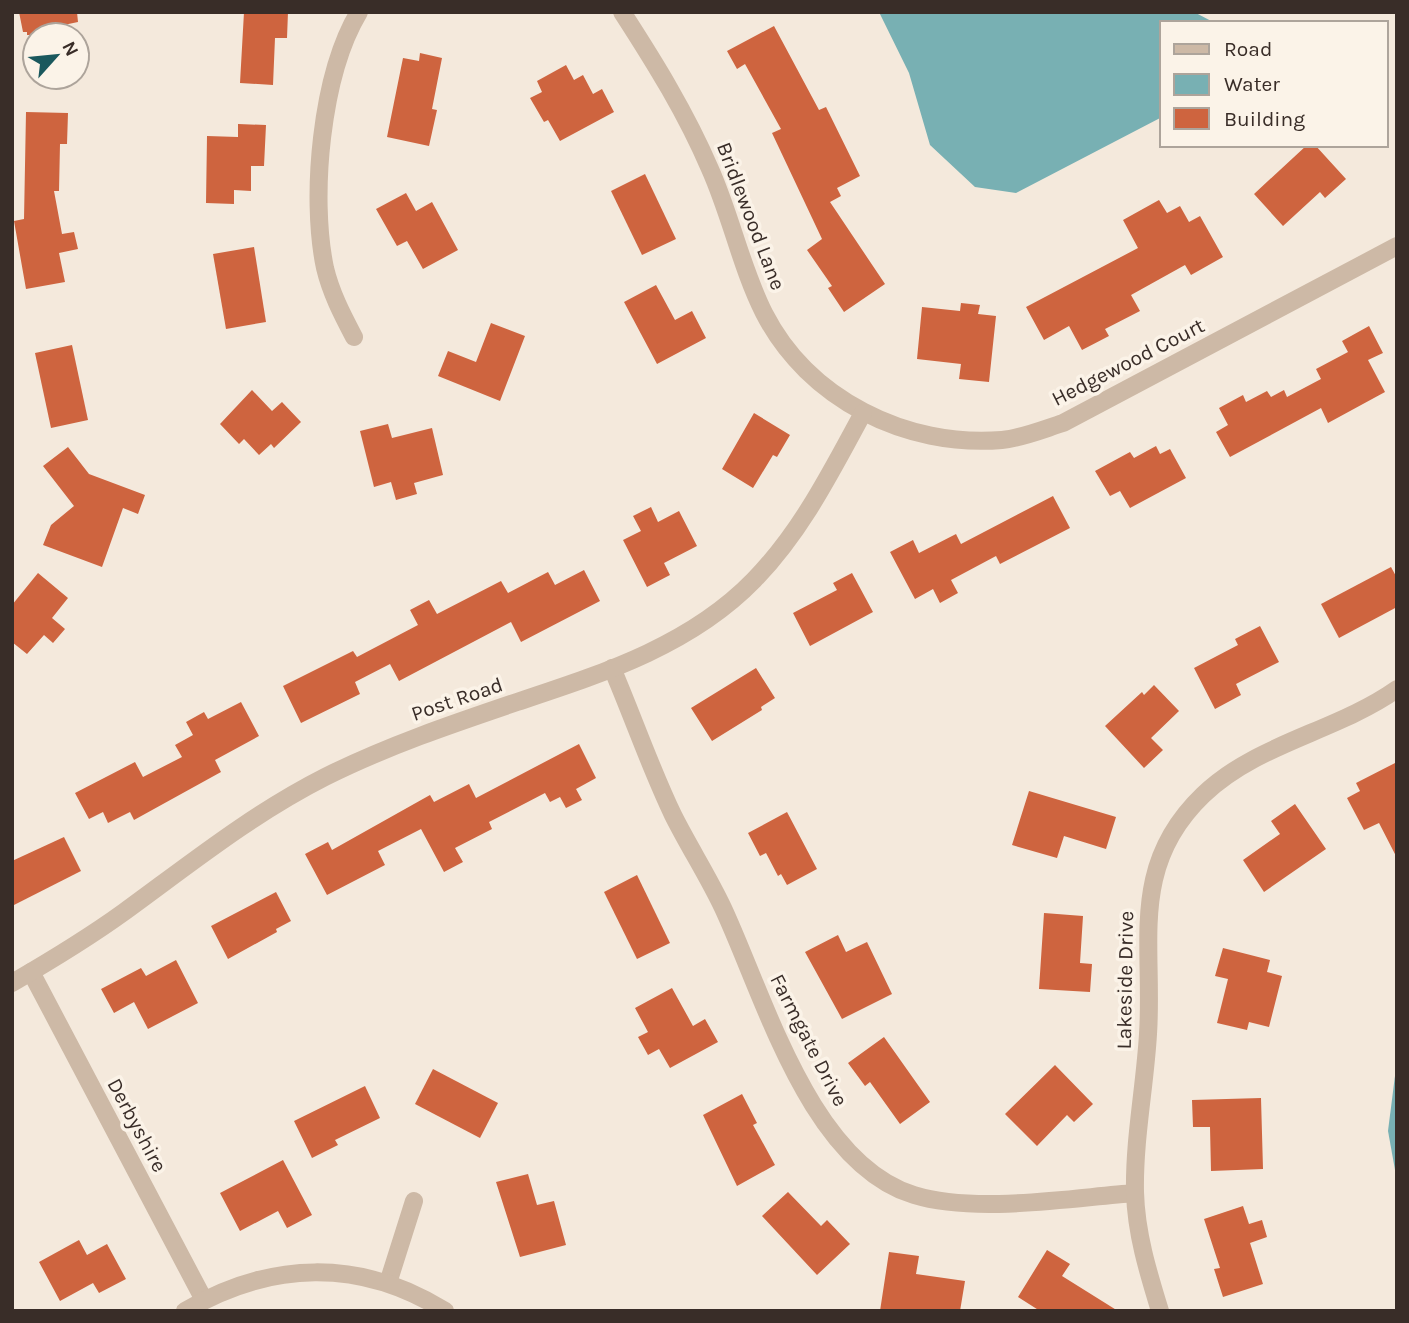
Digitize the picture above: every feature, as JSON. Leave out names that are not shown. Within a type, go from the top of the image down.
[{"type":"street","points":[[354,337],[336,303],[326,270],[317,195],[321,152],[334,80],[346,38],[359,12]]},
{"type":"street","name":"Bridlewood Lane","points":[[622,12],[661,73],[700,146],[765,314],[798,361],[834,395],[863,413]]},
{"type":"street","name":"Hedgewood Court","points":[[863,413],[900,427],[941,437],[974,441],[1005,439],[1037,431],[1095,408],[1397,246]]},
{"type":"street","name":"Post Road","points":[[12,983],[122,913],[213,844],[325,777],[422,734],[612,668],[684,635],[753,581],[805,517],[863,413]]},
{"type":"street","name":"Farmgate Drive","points":[[612,668],[673,814],[723,908],[787,1053],[821,1118],[858,1163],[898,1189],[946,1202],[976,1204],[1135,1193]]},
{"type":"street","name":"Lakeside Drive","points":[[1160,1311],[1144,1257],[1135,1193],[1137,1141],[1149,1031],[1147,911],[1153,879],[1172,834],[1200,797],[1237,767],[1257,756],[1315,734],[1397,689]]},
{"type":"street","name":"Derbyshire","points":[[31,972],[204,1300]]},
{"type":"street","points":[[388,1283],[414,1201]]},
{"type":"street","points":[[185,1311],[245,1282],[300,1271],[352,1275],[388,1283],[444,1311]]},
{"type":"water","points":[[879,12],[1194,12],[1211,21],[1160,21],[1160,118],[1016,193],[975,187],[930,145],[909,73]]},
{"type":"water","points":[[1397,1060],[1397,1181],[1388,1131]]},
{"type":"building","points":[[19,12],[77,12],[78,21],[21,21]]},
{"type":"building","points":[[244,12],[288,12],[287,38],[275,38],[273,85],[240,83]]},
{"type":"building","points":[[774,26],[819,110],[826,107],[860,176],[837,188],[841,196],[830,202],[885,284],[844,312],[828,288],[832,286],[807,250],[822,239],[772,133],[781,129],[745,64],[737,69],[727,51]]},
{"type":"building","points":[[420,53],[442,58],[432,109],[437,110],[429,146],[387,137],[403,58],[419,61]]},
{"type":"building","points":[[566,65],[574,80],[583,75],[593,94],[602,89],[614,112],[560,141],[548,120],[544,122],[530,98],[542,92],[537,81]]},
{"type":"building","points":[[26,112],[68,113],[67,144],[60,144],[59,191],[54,191],[62,234],[74,232],[78,249],[59,253],[65,282],[26,289],[14,221],[24,219]]},
{"type":"building","points":[[238,124],[266,125],[264,166],[251,166],[251,191],[234,190],[234,204],[206,203],[207,136],[238,137]]},
{"type":"building","points":[[1305,147],[1317,147],[1346,179],[1325,198],[1320,192],[1283,226],[1254,194]]},
{"type":"building","points":[[645,174],[676,239],[642,255],[611,191]]},
{"type":"building","points":[[406,193],[416,211],[432,202],[458,250],[423,269],[407,241],[397,246],[376,209]]},
{"type":"building","points":[[1159,200],[1167,213],[1180,206],[1189,222],[1200,216],[1223,257],[1191,275],[1185,265],[1131,295],[1140,311],[1105,329],[1109,336],[1082,350],[1069,326],[1044,340],[1026,307],[1138,248],[1123,220]]},
{"type":"building","points":[[254,247],[266,322],[226,329],[213,254]]},
{"type":"building","points":[[656,285],[675,320],[692,311],[706,338],[657,364],[624,302]]},
{"type":"building","points":[[961,303],[980,305],[978,314],[996,316],[989,382],[959,379],[961,364],[917,359],[922,307],[960,311]]},
{"type":"building","points":[[491,323],[525,336],[500,401],[438,376],[448,351],[476,362]]},
{"type":"building","points":[[1369,326],[1383,353],[1368,360],[1385,392],[1328,423],[1321,408],[1230,457],[1216,432],[1228,425],[1219,408],[1243,395],[1246,402],[1267,391],[1271,397],[1284,390],[1287,397],[1321,379],[1316,369],[1348,352],[1342,341]]},
{"type":"building","points":[[72,345],[88,420],[51,428],[35,353]]},
{"type":"building","points":[[252,390],[272,411],[282,402],[301,422],[274,448],[271,444],[259,455],[244,439],[239,444],[220,424]]},
{"type":"building","points":[[754,413],[790,435],[777,457],[773,455],[753,488],[722,469]]},
{"type":"building","points":[[388,424],[392,438],[432,428],[443,475],[414,483],[417,494],[396,500],[391,482],[374,487],[360,431]]},
{"type":"building","points":[[1156,446],[1160,454],[1170,449],[1186,478],[1130,508],[1120,491],[1110,496],[1095,471],[1130,452],[1134,458]]},
{"type":"building","points":[[68,447],[89,474],[145,495],[138,514],[123,508],[102,567],[43,545],[51,525],[74,506],[43,466]]},
{"type":"building","points":[[1053,496],[1070,528],[1000,564],[996,556],[951,580],[958,593],[940,603],[933,589],[915,599],[890,552],[913,540],[919,553],[956,534],[961,544]]},
{"type":"building","points":[[651,507],[658,522],[679,511],[697,546],[664,563],[670,575],[647,587],[623,540],[641,531],[633,516]]},
{"type":"building","points":[[1391,567],[1397,578],[1397,607],[1339,638],[1321,604]]},
{"type":"building","points":[[584,570],[600,601],[521,642],[511,622],[399,681],[390,664],[355,682],[360,694],[301,723],[283,686],[353,651],[357,657],[418,625],[410,610],[429,600],[437,614],[501,581],[508,593],[548,572],[555,585]]},
{"type":"building","points":[[38,573],[68,598],[52,618],[65,629],[53,643],[44,635],[27,654],[12,642],[12,605]]},
{"type":"building","points":[[852,573],[873,612],[810,646],[793,613],[837,590],[833,583]]},
{"type":"building","points":[[1260,626],[1279,662],[1236,684],[1241,695],[1215,709],[1194,668],[1238,645],[1235,639]]},
{"type":"building","points":[[756,668],[775,698],[761,707],[762,710],[712,741],[691,708]]},
{"type":"building","points":[[1154,685],[1179,711],[1151,738],[1163,750],[1144,768],[1105,726],[1142,692],[1144,695]]},
{"type":"building","points":[[241,702],[259,736],[215,760],[221,772],[134,820],[130,812],[108,823],[103,812],[89,819],[75,793],[135,762],[143,777],[182,757],[175,745],[193,735],[186,722],[204,712],[208,719]]},
{"type":"building","points":[[579,744],[596,778],[576,789],[582,800],[566,808],[560,797],[550,802],[545,793],[489,822],[492,829],[455,848],[463,862],[444,872],[421,829],[378,851],[385,865],[327,895],[305,854],[328,842],[332,850],[430,795],[434,802],[469,784],[476,798]]},
{"type":"building","points":[[1397,762],[1397,858],[1379,823],[1364,830],[1347,798],[1360,791],[1356,783]]},
{"type":"building","points":[[1029,791],[1116,817],[1106,849],[1064,836],[1057,858],[1012,845]]},
{"type":"building","points":[[1295,804],[1326,849],[1264,892],[1243,860],[1280,834],[1271,821]]},
{"type":"building","points":[[787,812],[817,869],[787,885],[781,874],[778,876],[766,853],[760,856],[748,833]]},
{"type":"building","points":[[64,837],[81,871],[12,906],[12,861]]},
{"type":"building","points":[[637,875],[670,943],[637,959],[604,892]]},
{"type":"building","points":[[276,892],[291,921],[276,929],[277,932],[228,959],[211,926]]},
{"type":"building","points":[[1044,913],[1083,916],[1080,963],[1092,964],[1090,992],[1039,989]]},
{"type":"building","points":[[838,935],[846,952],[867,942],[892,994],[842,1019],[805,952]]},
{"type":"building","points":[[1223,948],[1270,960],[1267,972],[1282,976],[1269,1027],[1249,1022],[1247,1030],[1217,1023],[1228,979],[1215,976]]},
{"type":"building","points":[[176,960],[198,1003],[148,1029],[134,1002],[114,1013],[101,989],[141,968],[146,976]]},
{"type":"building","points":[[672,988],[693,1026],[705,1019],[718,1042],[670,1068],[659,1049],[648,1055],[638,1037],[648,1032],[635,1008]]},
{"type":"building","points":[[884,1037],[930,1102],[900,1124],[870,1082],[865,1086],[848,1063]]},
{"type":"building","points":[[1055,1065],[1093,1104],[1074,1122],[1067,1115],[1037,1146],[1005,1114]]},
{"type":"building","points":[[433,1069],[498,1103],[480,1138],[415,1104]]},
{"type":"building","points":[[365,1086],[380,1118],[335,1140],[338,1145],[312,1158],[294,1121]]},
{"type":"building","points":[[742,1094],[757,1123],[753,1125],[775,1165],[737,1186],[703,1115]]},
{"type":"building","points":[[1261,1098],[1263,1169],[1211,1171],[1210,1127],[1193,1127],[1192,1100]]},
{"type":"building","points":[[283,1160],[312,1215],[287,1228],[278,1211],[240,1231],[220,1193]]},
{"type":"building","points":[[528,1174],[537,1205],[554,1201],[566,1245],[520,1257],[496,1182]]},
{"type":"building","points":[[788,1192],[821,1226],[827,1220],[850,1244],[817,1275],[762,1216]]},
{"type":"building","points":[[1243,1206],[1249,1224],[1262,1220],[1267,1237],[1250,1243],[1263,1284],[1223,1297],[1214,1269],[1220,1268],[1204,1219]]},
{"type":"building","points":[[79,1240],[87,1255],[107,1244],[126,1279],[99,1293],[93,1283],[60,1301],[39,1262]]},
{"type":"building","points":[[1047,1250],[1070,1264],[1062,1276],[1118,1311],[1040,1311],[1018,1297]]},
{"type":"building","points":[[889,1252],[919,1256],[916,1274],[965,1281],[960,1311],[880,1311]]}]
